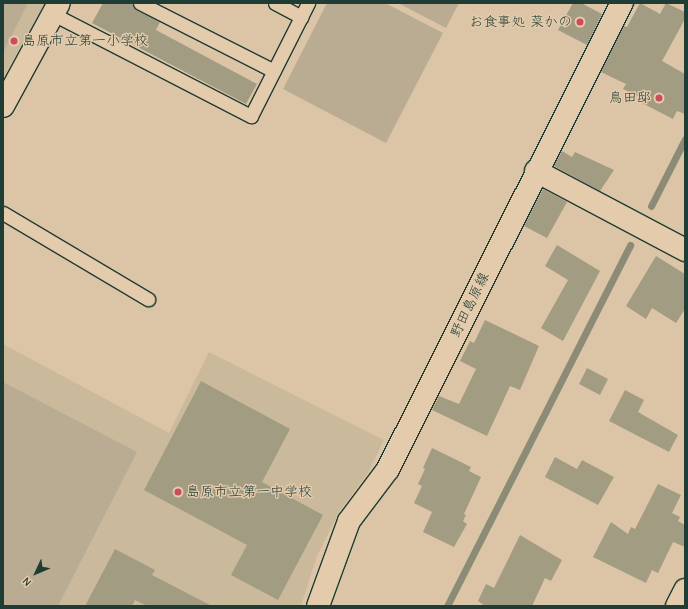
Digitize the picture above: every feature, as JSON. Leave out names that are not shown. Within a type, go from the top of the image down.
[{"type":"main road","name":"野田島原線","points":[[318,606],[349,521],[388,469],[536,171],[622,3]]},
{"type":"main road","points":[[3,106],[56,8]]},
{"type":"main road","points":[[536,171],[685,250]]},
{"type":"main road","points":[[677,606],[685,590]]},
{"type":"lane","points":[[140,3],[274,71]]},
{"type":"lane","points":[[274,3],[301,17]]},
{"type":"lane","points":[[56,8],[251,116],[308,3]]},
{"type":"lane","points":[[3,213],[148,299]]},
{"type":"shaded area","name":"島原市立第一小学校","points":[[3,3],[45,3],[3,78]]},
{"type":"shaded area","points":[[3,3],[28,3],[3,53]]},
{"type":"shaded area","points":[[327,3],[385,3],[443,33],[386,143],[283,89]]},
{"type":"shaded area","points":[[398,3],[459,3],[446,28]]},
{"type":"shaded area","name":"島原市立第一中学校","points":[[3,344],[169,433],[209,352],[384,440],[368,473],[339,512],[317,556],[301,606],[3,606]]},
{"type":"shaded area","points":[[3,382],[137,452],[58,606],[3,606]]},
{"type":"building","points":[[103,3],[132,3],[136,10],[160,22],[156,30],[257,84],[246,104],[92,23]]},
{"type":"building","name":"お食事処 菜かの","points":[[573,3],[581,3],[602,14],[587,45],[558,30]]},
{"type":"building","points":[[640,3],[660,14],[666,3],[685,12],[685,19],[662,61],[685,74],[685,114],[677,111],[673,119],[640,102],[642,98],[623,89],[626,84],[601,72],[624,26],[627,27]]},
{"type":"building","points":[[562,151],[572,157],[575,152],[614,170],[600,191],[554,166]]},
{"type":"building","points":[[543,189],[567,202],[547,238],[524,226]]},
{"type":"building","points":[[557,245],[600,271],[563,341],[541,328],[568,280],[545,266]]},
{"type":"building","points":[[656,256],[685,274],[685,309],[676,323],[652,308],[646,319],[626,306]]},
{"type":"building","points":[[485,320],[539,346],[520,390],[510,386],[487,436],[432,410],[439,396],[459,404],[476,369],[460,361],[470,341],[474,343]]},
{"type":"building","points":[[587,368],[608,379],[600,395],[579,384]]},
{"type":"building","points":[[201,381],[290,429],[262,482],[323,515],[278,600],[231,575],[247,545],[144,490]]},
{"type":"building","points":[[625,390],[644,400],[638,412],[678,435],[669,452],[609,421]]},
{"type":"building","points":[[432,448],[471,467],[469,471],[481,477],[464,514],[466,515],[463,521],[467,524],[454,547],[423,532],[432,512],[414,503],[422,486],[418,484],[425,469],[423,468]]},
{"type":"building","points":[[555,457],[577,469],[582,460],[614,477],[598,505],[545,477]]},
{"type":"building","points":[[658,484],[681,495],[672,513],[680,517],[678,521],[685,525],[685,547],[673,542],[658,573],[652,570],[646,583],[593,557],[611,522],[628,534],[631,527],[635,529]]},
{"type":"building","points":[[520,535],[562,560],[551,581],[545,578],[532,606],[485,606],[478,601],[486,584],[494,588]]},
{"type":"building","points":[[115,549],[155,570],[152,575],[212,606],[147,606],[135,600],[132,606],[85,606]]},
{"type":"waterway","points":[[651,206],[685,139]]},
{"type":"waterway","points":[[447,606],[630,245]]},
{"type":"place","name":"お食事処 菜かの","points":[[580,22]]},
{"type":"place","name":"島原市立第一小学校","points":[[14,41]]},
{"type":"place","name":"鳥田邸","points":[[659,98]]},
{"type":"place","name":"島原市立第一中学校","points":[[178,492]]}]
